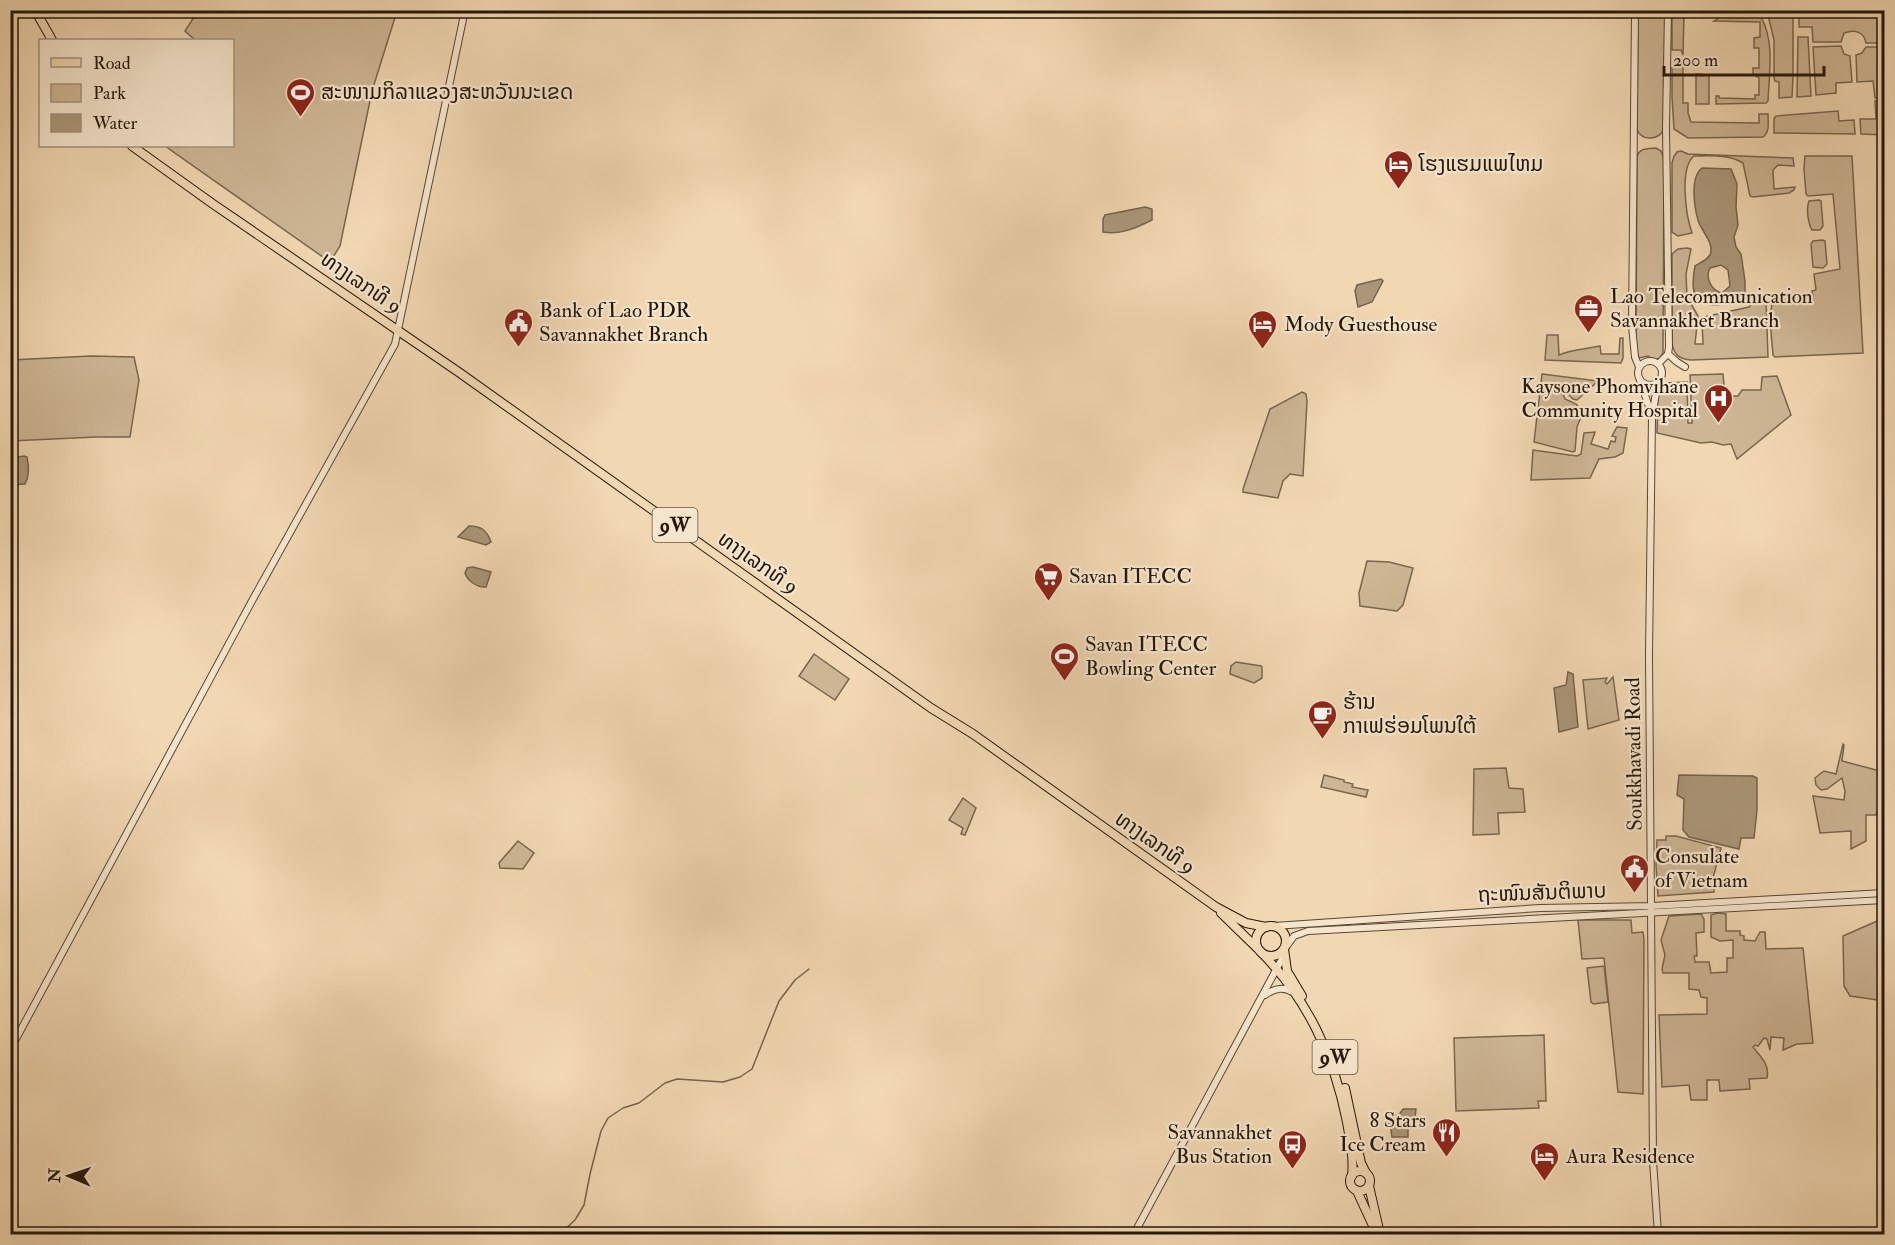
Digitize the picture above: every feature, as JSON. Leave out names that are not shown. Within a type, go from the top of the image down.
[{"type":"main road","points":[[35,10],[51,39]]},
{"type":"main road","name":"ທາງເລກທີ 9","points":[[133,147],[398,330],[931,708],[973,734],[1216,908],[1277,970],[1322,1029],[1339,1067],[1361,1163],[1366,1173]]},
{"type":"main road","name":"ທາງເລກທີ 9","points":[[1216,908],[1246,923],[1278,928],[1284,933],[1287,971],[1328,1053],[1341,1089],[1352,1152],[1352,1176]]},
{"type":"main road","points":[[1270,927],[1259,932],[1257,945],[1260,951],[1273,956],[1285,950]]},
{"type":"main road","points":[[1360,1172],[1366,1173],[1370,1179],[1369,1186],[1379,1234],[1357,1191],[1352,1186],[1352,1176],[1360,1172]]},
{"type":"main road","points":[[1357,1191],[1365,1190],[1369,1186]]},
{"type":"street","points":[[10,1050],[249,607],[395,344],[465,10]]},
{"type":"street","points":[[1635,10],[1632,326],[1640,380],[1649,385],[1658,381],[1661,373],[1658,364]]},
{"type":"street","points":[[1658,364],[1668,354],[1669,347],[1666,128],[1668,10]]},
{"type":"street","points":[[1668,354],[1685,367]]},
{"type":"street","points":[[1639,367],[1648,361],[1658,364]]},
{"type":"street","name":"Soukkhavadi Road","points":[[1640,380],[1652,417]]},
{"type":"street","name":"Soukkhavadi Road","points":[[1658,381],[1652,417],[1649,655],[1653,1161],[1658,1234]]},
{"type":"street","name":"ຖະໜົນສັນຕິພາບ","points":[[1285,950],[1294,936],[1308,931],[1884,893]]},
{"type":"street","name":"ຖະໜົນສັນຕິພາບ","points":[[1270,927],[1540,908],[1652,909],[1884,900]]},
{"type":"street","points":[[1134,1234],[1277,970],[1285,950]]},
{"type":"street","points":[[1262,997],[1281,988],[1289,989],[1294,993]]},
{"type":"green space","name":"ສະໜາມກິລາແຂວງສະຫວັນນະເຂດ","points":[[198,11],[397,11],[372,91],[340,246],[330,262],[166,147],[234,147],[234,39],[194,39],[185,31]]},
{"type":"green space","points":[[1638,11],[1665,11],[1664,128],[1659,135],[1651,138],[1643,136],[1637,130]]},
{"type":"green space","points":[[1672,11],[1718,11],[1684,13],[1683,55],[1681,50],[1672,50]]},
{"type":"green space","points":[[1767,11],[1793,11],[1792,97],[1779,98],[1779,82],[1774,78],[1774,40]]},
{"type":"green space","points":[[1799,11],[1884,11],[1884,43],[1866,43],[1861,34],[1852,31],[1844,33],[1841,42],[1813,42],[1812,27],[1799,27]]},
{"type":"green space","points":[[1725,14],[1761,17],[1770,47],[1768,101],[1766,103],[1716,104],[1716,96],[1755,99],[1755,95],[1759,95],[1759,78],[1753,74],[1753,68],[1759,68],[1759,48],[1754,48],[1754,38],[1760,37],[1760,22],[1714,21]]},
{"type":"green space","points":[[1798,37],[1808,37],[1811,96],[1797,97]]},
{"type":"green space","points":[[1841,46],[1844,54],[1850,56],[1852,82],[1836,83],[1836,93],[1816,95],[1813,47]]},
{"type":"green space","points":[[1866,47],[1884,47],[1884,98],[1875,98],[1873,81],[1857,82],[1856,55],[1862,53]]},
{"type":"green space","points":[[1672,67],[1683,67],[1683,103],[1688,103],[1691,122],[1759,123],[1759,114],[1768,114],[1768,127],[1765,135],[1763,137],[1688,138],[1674,129]]},
{"type":"green space","points":[[1696,74],[1709,75],[1709,104],[1696,104]]},
{"type":"green space","points":[[1884,100],[1884,135],[1861,134],[1860,119],[1876,119],[1875,101]]},
{"type":"green space","points":[[1838,111],[1839,121],[1854,120],[1855,134],[1774,133],[1776,116]]},
{"type":"green space","points":[[1656,148],[1661,151],[1664,159],[1663,353],[1660,358],[1654,360],[1648,356],[1639,358],[1636,351],[1637,157],[1642,150]]},
{"type":"green space","points":[[1677,152],[1688,154],[1793,158],[1794,166],[1778,165],[1773,170],[1774,189],[1795,187],[1789,193],[1753,197],[1750,196],[1743,163],[1726,157],[1694,156],[1689,162],[1685,181],[1686,204],[1692,233],[1678,236],[1672,232],[1672,163]]},
{"type":"green space","points":[[1805,156],[1852,156],[1863,353],[1775,357],[1773,355],[1771,314],[1777,294],[1788,301],[1811,300],[1812,291],[1816,290],[1814,274],[1840,269],[1833,194],[1808,196],[1806,194]]},
{"type":"green space","points":[[1809,201],[1821,201],[1823,226],[1820,230],[1812,230],[1809,224],[1808,204]]},
{"type":"green space","points":[[1813,241],[1825,241],[1827,264],[1823,268],[1813,267],[1811,244]]},
{"type":"green space","points":[[1678,249],[1691,249],[1686,274],[1687,297],[1698,316],[1695,344],[1703,344],[1702,321],[1704,317],[1749,307],[1760,295],[1766,300],[1768,357],[1691,360],[1683,359],[1674,351],[1672,343],[1672,254]]},
{"type":"green space","points":[[1547,335],[1558,335],[1559,355],[1600,346],[1601,354],[1619,354],[1620,338],[1623,338],[1623,358],[1621,363],[1545,360]]},
{"type":"green space","points":[[91,356],[134,357],[139,380],[130,437],[11,441],[11,360]]},
{"type":"green space","points":[[1542,374],[1598,381],[1577,400],[1569,395],[1569,391],[1562,391],[1565,399],[1576,404],[1583,412],[1577,427],[1575,451],[1573,452],[1534,442]]},
{"type":"green space","name":"Kaysone Phomvihane Community Hospital","points":[[1723,374],[1725,396],[1738,396],[1742,390],[1761,390],[1762,377],[1777,376],[1791,415],[1737,459],[1731,444],[1701,443],[1657,433],[1658,392],[1664,383],[1687,382],[1688,423],[1692,423],[1690,375]]},
{"type":"green space","points":[[1302,392],[1306,394],[1307,401],[1303,476],[1290,474],[1283,481],[1278,498],[1243,492],[1270,409]]},
{"type":"green space","points":[[1617,427],[1627,428],[1623,453],[1615,457],[1599,459],[1590,478],[1531,480],[1533,450],[1577,456],[1581,454],[1584,433],[1595,432],[1591,444],[1608,449],[1611,441],[1615,442],[1616,437],[1612,436]]},
{"type":"green space","points":[[1367,561],[1389,562],[1413,568],[1403,605],[1397,611],[1360,606],[1359,593]]},
{"type":"green space","points":[[814,654],[849,679],[835,700],[799,676]]},
{"type":"green space","points":[[1236,662],[1261,666],[1262,678],[1254,683],[1230,674],[1231,666]]},
{"type":"green space","points":[[1613,677],[1619,720],[1588,729],[1583,680],[1607,678],[1605,682],[1607,684]]},
{"type":"green space","points":[[1843,744],[1842,761],[1884,772],[1884,799],[1880,799],[1876,815],[1866,815],[1866,841],[1851,849],[1851,831],[1820,833],[1813,796],[1844,800],[1845,791],[1842,778],[1827,789],[1821,790],[1816,785],[1815,778],[1824,771],[1836,774]]},
{"type":"green space","points":[[1506,768],[1509,788],[1523,789],[1525,812],[1498,813],[1499,834],[1473,835],[1474,769]]},
{"type":"green space","points":[[1324,775],[1344,780],[1344,782],[1353,784],[1352,787],[1368,790],[1366,797],[1321,787]]},
{"type":"green space","points":[[963,798],[976,808],[965,835],[961,834],[963,828],[949,820]]},
{"type":"green space","points":[[1666,836],[1676,836],[1721,848],[1713,878],[1714,892],[1658,896],[1657,840],[1666,840]]},
{"type":"green space","points":[[518,841],[534,853],[523,869],[500,868],[499,863]]},
{"type":"green space","points":[[1701,914],[1704,919],[1704,932],[1696,933],[1695,962],[1709,962],[1711,973],[1727,972],[1727,958],[1733,958],[1733,940],[1720,941],[1711,937],[1711,915],[1726,914],[1726,931],[1740,931],[1744,940],[1755,941],[1760,932],[1765,932],[1766,949],[1803,948],[1813,1043],[1797,1044],[1783,1050],[1784,1038],[1771,1037],[1770,1050],[1767,1039],[1764,1038],[1758,1046],[1753,1047],[1766,1065],[1767,1078],[1749,1079],[1750,1089],[1720,1091],[1719,1080],[1707,1080],[1707,1100],[1691,1100],[1689,1085],[1662,1087],[1659,1015],[1707,1014],[1707,998],[1701,997],[1699,990],[1689,989],[1689,973],[1663,973],[1665,955],[1661,940],[1669,916]]},
{"type":"green space","points":[[1884,918],[1884,952],[1882,955],[1884,1001],[1850,996],[1844,986],[1843,936]]},
{"type":"green space","points":[[1578,920],[1631,920],[1632,933],[1643,932],[1643,1094],[1618,1092],[1604,958],[1582,959]]},
{"type":"green space","points":[[1604,966],[1608,1002],[1594,1004],[1591,1002],[1587,968]]},
{"type":"green space","points":[[1544,1035],[1546,1101],[1538,1101],[1539,1108],[1456,1111],[1454,1038]]},
{"type":"water","points":[[1702,168],[1731,169],[1737,184],[1738,225],[1734,237],[1736,247],[1741,254],[1745,295],[1738,300],[1723,304],[1705,304],[1696,297],[1694,291],[1695,266],[1707,258],[1711,251],[1695,207],[1694,185],[1698,172]],"holes":[[[1721,265],[1728,270],[1730,286],[1722,293],[1718,292],[1712,287],[1709,279],[1710,268]]]},
{"type":"water","points":[[1145,207],[1152,209],[1152,220],[1122,232],[1103,232],[1105,215]]},
{"type":"water","points":[[1381,279],[1383,281],[1372,302],[1358,307],[1355,291],[1357,285]]},
{"type":"water","points":[[27,457],[28,464],[25,484],[11,485],[11,458]]},
{"type":"water","points":[[469,526],[483,530],[488,534],[491,542],[486,545],[458,537]]},
{"type":"water","points":[[473,567],[491,572],[486,587],[476,585],[466,576],[467,568]]},
{"type":"water","points":[[1568,672],[1573,674],[1578,727],[1559,732],[1554,688],[1566,685]]},
{"type":"water","points":[[1679,775],[1753,776],[1757,778],[1754,838],[1741,838],[1739,849],[1689,837],[1683,830],[1684,799],[1677,795]]},
{"type":"water","points":[[1403,1109],[1416,1109],[1417,1121],[1408,1127],[1408,1137],[1392,1137],[1390,1125],[1386,1124],[1384,1116],[1399,1115]]},
{"type":"waterway","points":[[560,1234],[575,1220],[584,1205],[601,1131],[608,1118],[623,1108],[639,1103],[665,1083],[677,1079],[723,1082],[740,1077],[752,1069],[779,1001],[795,980],[809,969]]},
{"type":"place","name":"ສະໜາມກິລາແຂວງສະຫວັນນະເຂດ","points":[[300,118]]},
{"type":"place","name":"ໂຮງແຮມແພໄຫມ","points":[[1398,190]]},
{"type":"place","name":"Lao Telecommunication Savannakhet Branch","points":[[1589,334]]},
{"type":"place","name":"Bank of Lao PDR Savannakhet Branch","points":[[518,348]]},
{"type":"place","name":"Mody Guesthouse","points":[[1263,350]]},
{"type":"place","name":"Kaysone Phomvihane Community Hospital","points":[[1719,424]]},
{"type":"place","name":"Savan ITECC","points":[[1048,602]]},
{"type":"place","name":"Savan ITECC Bowling Center","points":[[1064,682]]},
{"type":"place","name":"ຮ້ານ ກາເຟຮ່ອມໂພນໃຕ້","points":[[1322,740]]},
{"type":"place","name":"Consulate of Vietnam","points":[[1634,894]]},
{"type":"place","name":"8 Stars Ice Cream","points":[[1447,1158]]},
{"type":"place","name":"Savannakhet Bus Station","points":[[1293,1170]]},
{"type":"place","name":"Aura Residence","points":[[1545,1182]]}]
